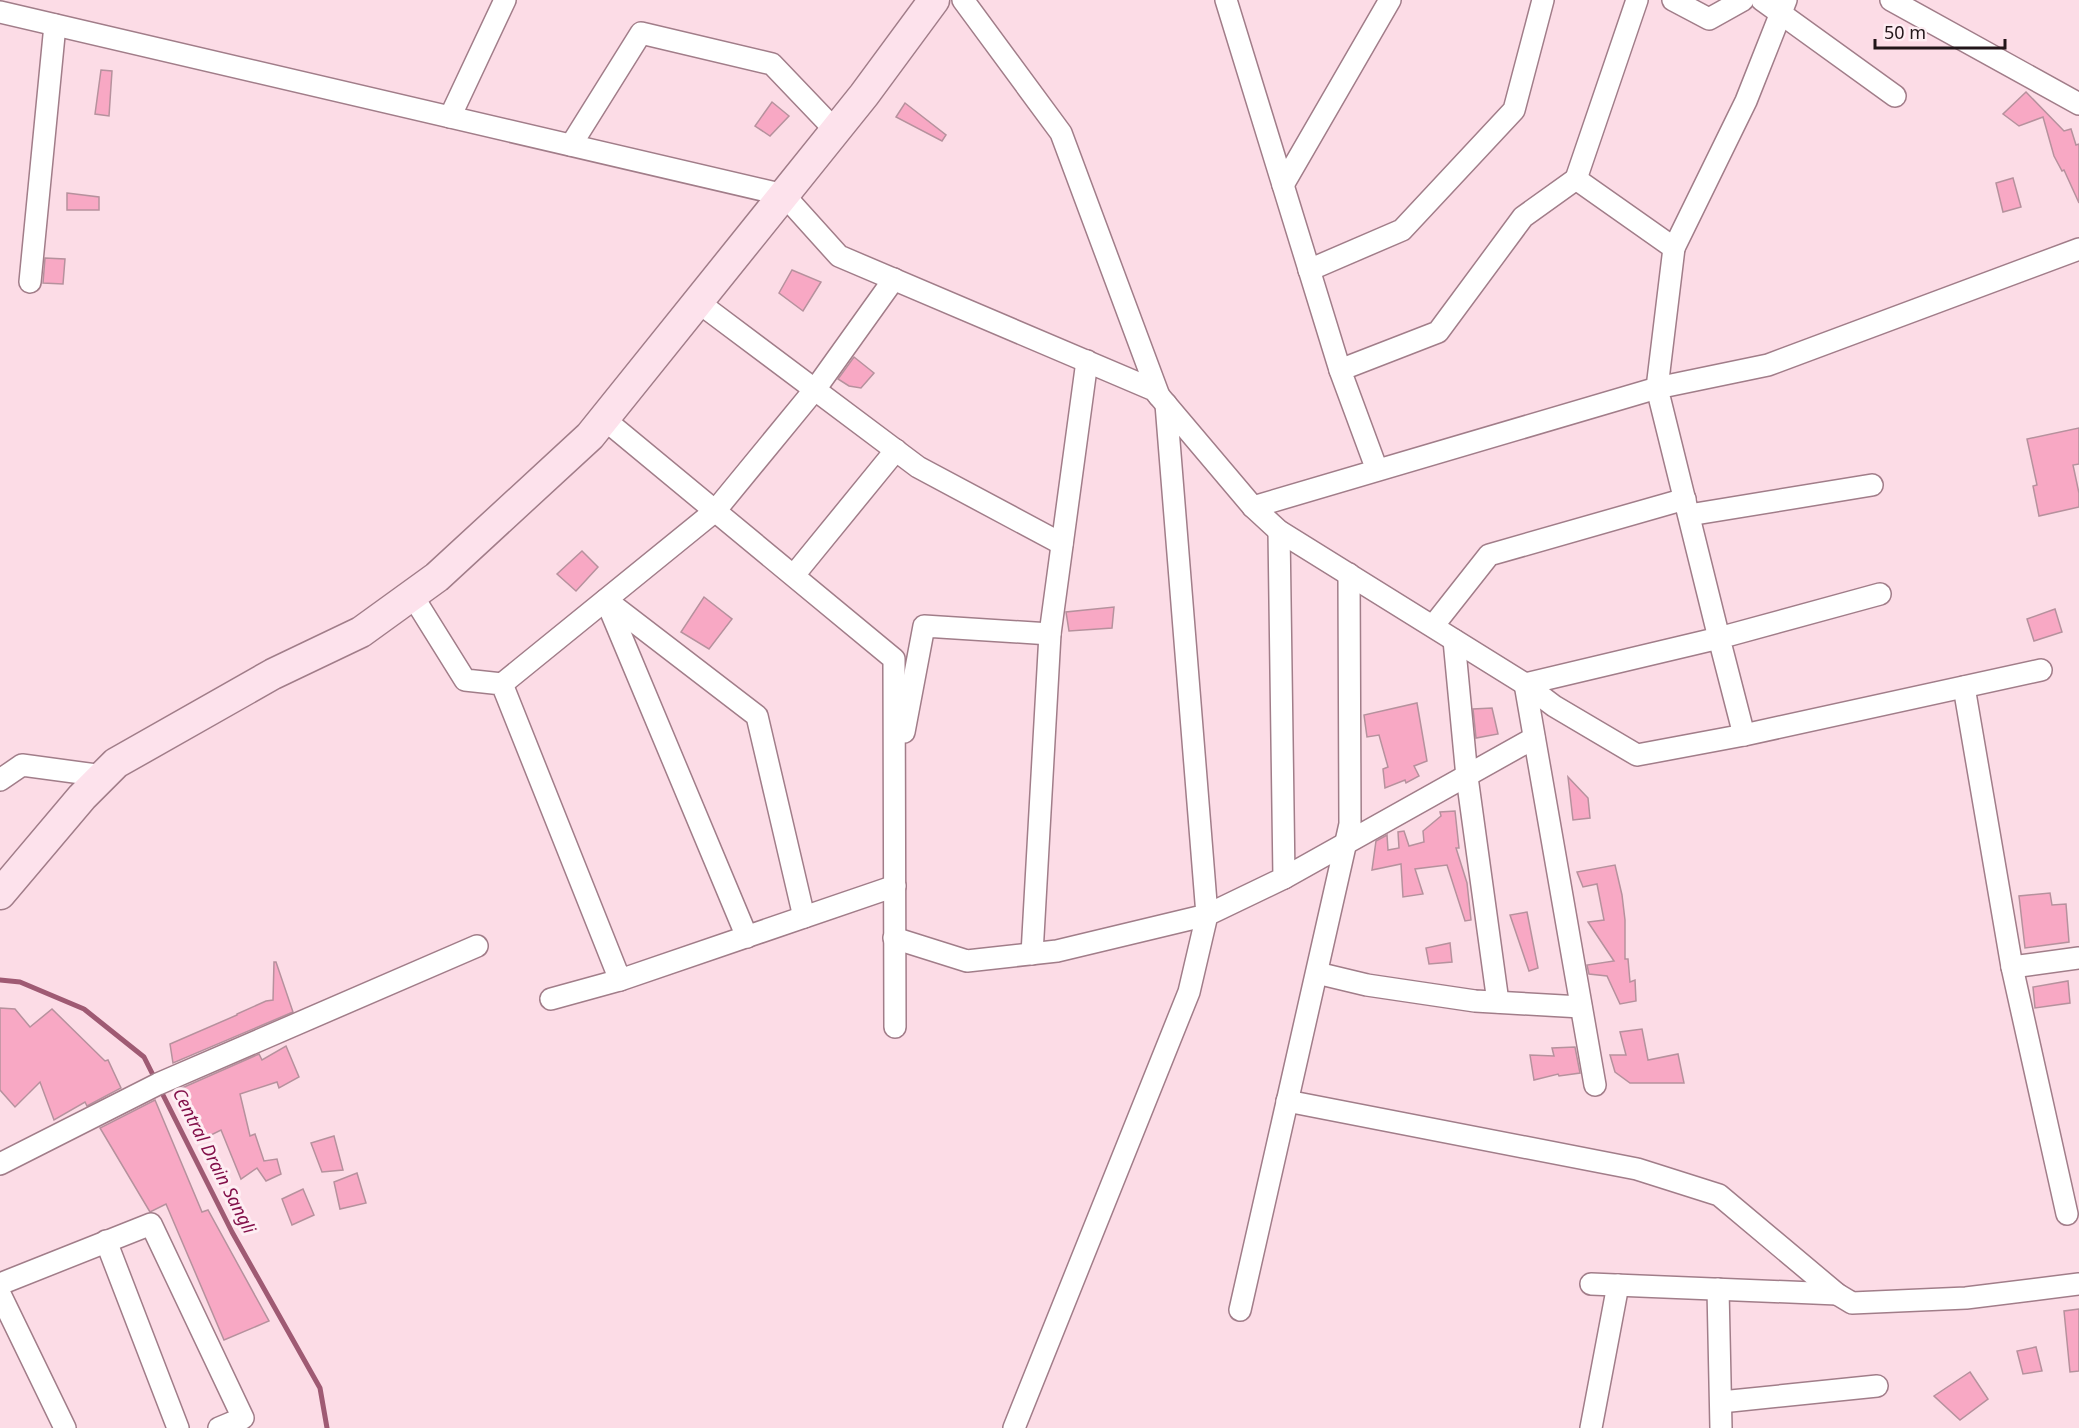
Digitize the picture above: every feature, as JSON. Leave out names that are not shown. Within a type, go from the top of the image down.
[{"type":"main road","points":[[0,894],[82,797],[116,763],[273,674],[361,632],[445,569],[590,436],[836,131],[934,0]]},
{"type":"street","points":[[450,117],[504,0]]},
{"type":"street","points":[[963,0],[1061,133],[1163,400],[1207,915],[1189,992],[1014,1428]]},
{"type":"street","points":[[1226,0],[1340,370],[1377,470]]},
{"type":"street","points":[[1283,185],[1390,0]]},
{"type":"street","points":[[1309,270],[1402,230],[1514,110],[1543,0]]},
{"type":"street","points":[[1340,370],[1438,332],[1523,217],[1576,179],[1637,0]]},
{"type":"street","points":[[1673,0],[1709,19],[1743,0]]},
{"type":"street","points":[[1762,0],[1783,6],[1895,96]]},
{"type":"street","points":[[1892,0],[2079,104]]},
{"type":"street","points":[[1744,735],[1657,388],[1674,248],[1746,101],[1783,6]]},
{"type":"street","points":[[0,12],[784,195],[839,255],[1154,390],[1254,507],[1279,531],[1525,684],[1554,706],[1637,755],[1744,735],[2041,670]]},
{"type":"street","points":[[30,282],[56,25]]},
{"type":"street","points":[[572,146],[641,33],[772,64],[836,131]]},
{"type":"street","points":[[1576,179],[1674,248]]},
{"type":"street","points":[[1254,507],[1657,388],[1768,365],[2079,249]]},
{"type":"street","points":[[412,595],[465,680],[502,684],[715,511],[814,389],[894,279]]},
{"type":"street","points":[[698,302],[918,466],[1062,544]]},
{"type":"street","points":[[1032,954],[1050,634],[1087,361]]},
{"type":"street","points":[[604,419],[894,659],[895,1027]]},
{"type":"street","points":[[794,575],[896,450]]},
{"type":"street","points":[[1433,626],[1489,555],[1687,507],[1872,486]]},
{"type":"street","points":[[1279,531],[1284,879]]},
{"type":"street","points":[[1240,1310],[1350,824],[1349,574]]},
{"type":"street","points":[[1525,684],[1719,638],[1880,594]]},
{"type":"street","points":[[606,600],[757,716],[804,917]]},
{"type":"street","points":[[606,600],[747,937]]},
{"type":"street","points":[[894,781],[924,626],[1050,634]]},
{"type":"street","points":[[1454,640],[1467,777],[1498,1002]]},
{"type":"street","points":[[502,684],[620,980]]},
{"type":"street","points":[[1525,684],[1594,1086]]},
{"type":"street","points":[[1964,687],[2012,967],[2067,1214]]},
{"type":"street","points":[[894,938],[967,962],[1057,951],[1207,915],[1284,879],[1534,738]]},
{"type":"street","points":[[0,780],[22,765],[104,776]]},
{"type":"street","points":[[551,999],[620,980],[895,886]]},
{"type":"street","points":[[0,1164],[158,1084],[477,946]]},
{"type":"street","points":[[2012,967],[2079,958]]},
{"type":"street","points":[[1317,973],[1368,984],[1475,1001],[1581,1007]]},
{"type":"street","points":[[1287,1101],[1637,1169],[1719,1195],[1837,1294],[1852,1303],[1966,1298],[2079,1284]]},
{"type":"street","points":[[0,1284],[151,1224],[243,1418],[219,1428]]},
{"type":"street","points":[[106,1241],[178,1428]]},
{"type":"street","points":[[1591,1284],[1837,1294]]},
{"type":"street","points":[[1591,1428],[1618,1285]]},
{"type":"street","points":[[1718,1289],[1721,1428]]},
{"type":"street","points":[[0,1294],[65,1428]]},
{"type":"street","points":[[1720,1402],[1877,1386]]},
{"type":"building","points":[[101,70],[112,71],[109,116],[95,114]]},
{"type":"building","points":[[2026,92],[2064,131],[2071,129],[2076,145],[2079,144],[2079,203],[2064,170],[2062,171],[2054,156],[2043,117],[2019,126],[2003,114]]},
{"type":"building","points":[[772,102],[789,116],[770,136],[755,126]]},
{"type":"building","points":[[905,103],[946,135],[942,141],[896,117]]},
{"type":"building","points":[[2013,178],[2021,207],[2003,212],[1996,183]]},
{"type":"building","points":[[67,193],[99,197],[99,210],[67,210]]},
{"type":"building","points":[[45,258],[65,259],[63,284],[43,283]]},
{"type":"building","points":[[792,270],[821,282],[803,311],[779,293]]},
{"type":"building","points":[[854,357],[874,373],[861,388],[849,386],[838,379]]},
{"type":"building","points":[[2079,428],[2079,464],[2073,465],[2079,493],[2079,507],[2039,516],[2033,486],[2037,485],[2027,439]]},
{"type":"building","points":[[582,551],[598,567],[576,591],[557,574]]},
{"type":"building","points":[[704,597],[732,619],[709,649],[681,632]]},
{"type":"building","points":[[1114,607],[1112,628],[1069,631],[1066,612]]},
{"type":"building","points":[[2055,609],[2062,632],[2034,641],[2027,619]]},
{"type":"building","points":[[1417,703],[1427,761],[1414,766],[1419,776],[1406,783],[1405,780],[1385,788],[1383,769],[1388,767],[1379,735],[1367,737],[1364,715]]},
{"type":"building","points":[[1492,708],[1498,734],[1476,738],[1473,709]]},
{"type":"building","points":[[1568,777],[1588,798],[1590,818],[1573,820]]},
{"type":"building","points":[[1455,811],[1459,848],[1456,848],[1467,883],[1471,920],[1465,921],[1447,865],[1415,869],[1423,894],[1403,897],[1401,864],[1372,870],[1376,841],[1387,835],[1388,850],[1399,848],[1398,832],[1404,831],[1409,846],[1424,842],[1423,831],[1441,816],[1440,812]]},
{"type":"building","points":[[1615,865],[1625,920],[1625,959],[1628,959],[1630,982],[1635,980],[1636,1001],[1620,1004],[1607,976],[1589,974],[1587,965],[1614,961],[1588,922],[1604,920],[1597,884],[1583,887],[1577,872]]},
{"type":"building","points":[[2050,893],[2052,905],[2066,904],[2069,942],[2025,948],[2019,896]]},
{"type":"building","points":[[1527,912],[1538,968],[1529,971],[1510,915]]},
{"type":"building","points":[[1450,943],[1452,962],[1429,964],[1426,948]]},
{"type":"building","points":[[274,962],[276,962],[293,1012],[173,1063],[170,1044],[266,1001],[273,1000]]},
{"type":"building","points":[[2068,981],[2070,1003],[2035,1008],[2033,987]]},
{"type":"building","points":[[0,1008],[15,1009],[30,1027],[52,1009],[105,1061],[108,1060],[121,1088],[87,1106],[85,1102],[54,1120],[40,1082],[15,1107],[0,1090]]},
{"type":"building","points":[[1642,1029],[1648,1060],[1678,1054],[1684,1083],[1630,1083],[1615,1072],[1610,1055],[1626,1055],[1620,1032]]},
{"type":"building","points":[[286,1046],[299,1077],[279,1088],[277,1082],[240,1094],[250,1136],[255,1134],[264,1161],[277,1159],[281,1174],[266,1181],[257,1168],[241,1179],[221,1130],[201,1140],[182,1088],[259,1054],[262,1060]]},
{"type":"building","points":[[1575,1047],[1580,1073],[1559,1076],[1558,1074],[1534,1080],[1530,1055],[1554,1056],[1552,1048]]},
{"type":"building","points":[[155,1100],[202,1212],[208,1210],[269,1321],[224,1340],[166,1204],[150,1212],[100,1128]]},
{"type":"building","points":[[334,1136],[343,1170],[322,1172],[311,1143]]},
{"type":"building","points":[[357,1173],[366,1203],[340,1209],[334,1182]]},
{"type":"building","points":[[303,1189],[314,1215],[292,1225],[282,1199]]},
{"type":"building","points":[[2079,1309],[2079,1371],[2070,1372],[2064,1311]]},
{"type":"building","points":[[2036,1347],[2042,1371],[2023,1374],[2017,1351]]},
{"type":"building","points":[[1970,1372],[1988,1399],[1960,1420],[1934,1396]]},
{"type":"waterway","name":"Central Drain Sangli","points":[[0,980],[20,982],[84,1009],[144,1057],[156,1081]]},
{"type":"waterway","name":"Central Drain Sangli","points":[[160,1089],[232,1232],[320,1388],[327,1428]]}]
